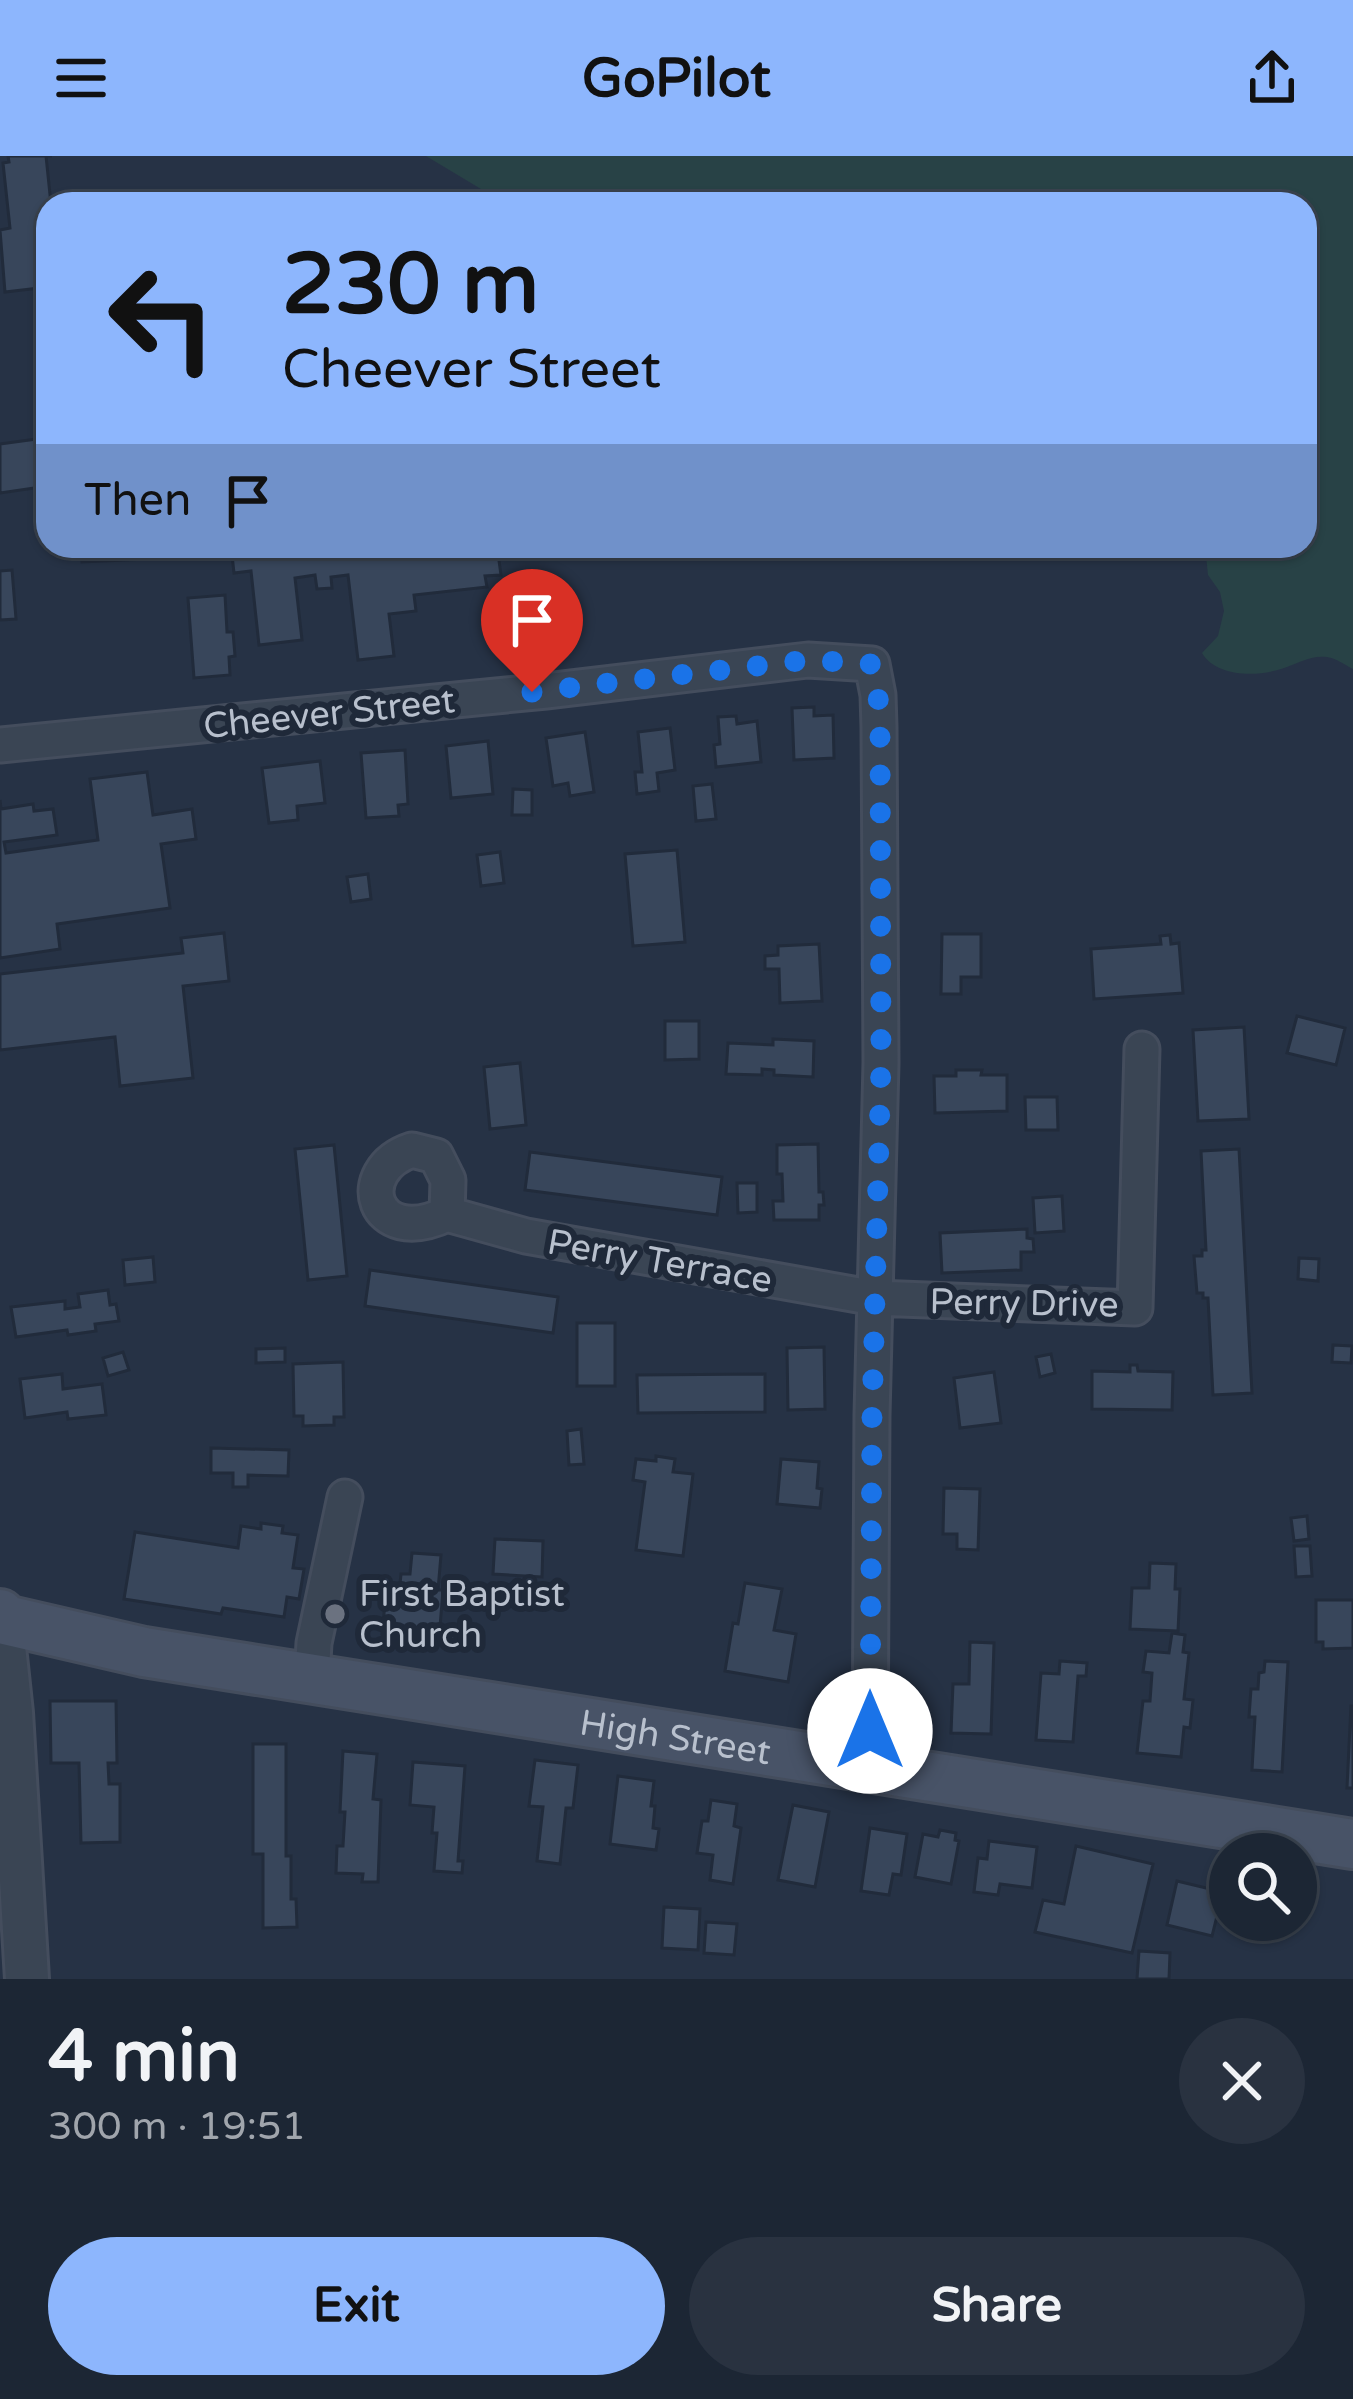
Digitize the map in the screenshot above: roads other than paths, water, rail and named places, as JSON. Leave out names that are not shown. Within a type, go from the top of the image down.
[{"type":"main road","name":"High Street","points":[[0,1617],[144,1652],[1353,1844]]},
{"type":"street","name":"Cheever Street","points":[[0,745],[808,660],[872,664],[880,727],[881,1063],[875,1298]]},
{"type":"street","name":"Perry Drive","points":[[875,1298],[1135,1308],[1142,1049]]},
{"type":"street","name":"Perry Terrace","points":[[448,1214],[526,1236],[875,1298]]},
{"type":"street","points":[[870,1766],[875,1298]]},
{"type":"street","points":[[312,1677],[314,1643],[345,1497]]},
{"type":"street","points":[[0,1617],[11,1713],[27,1979]]},
{"type":"place","name":"First Baptist Church","points":[[335,1614]]}]
